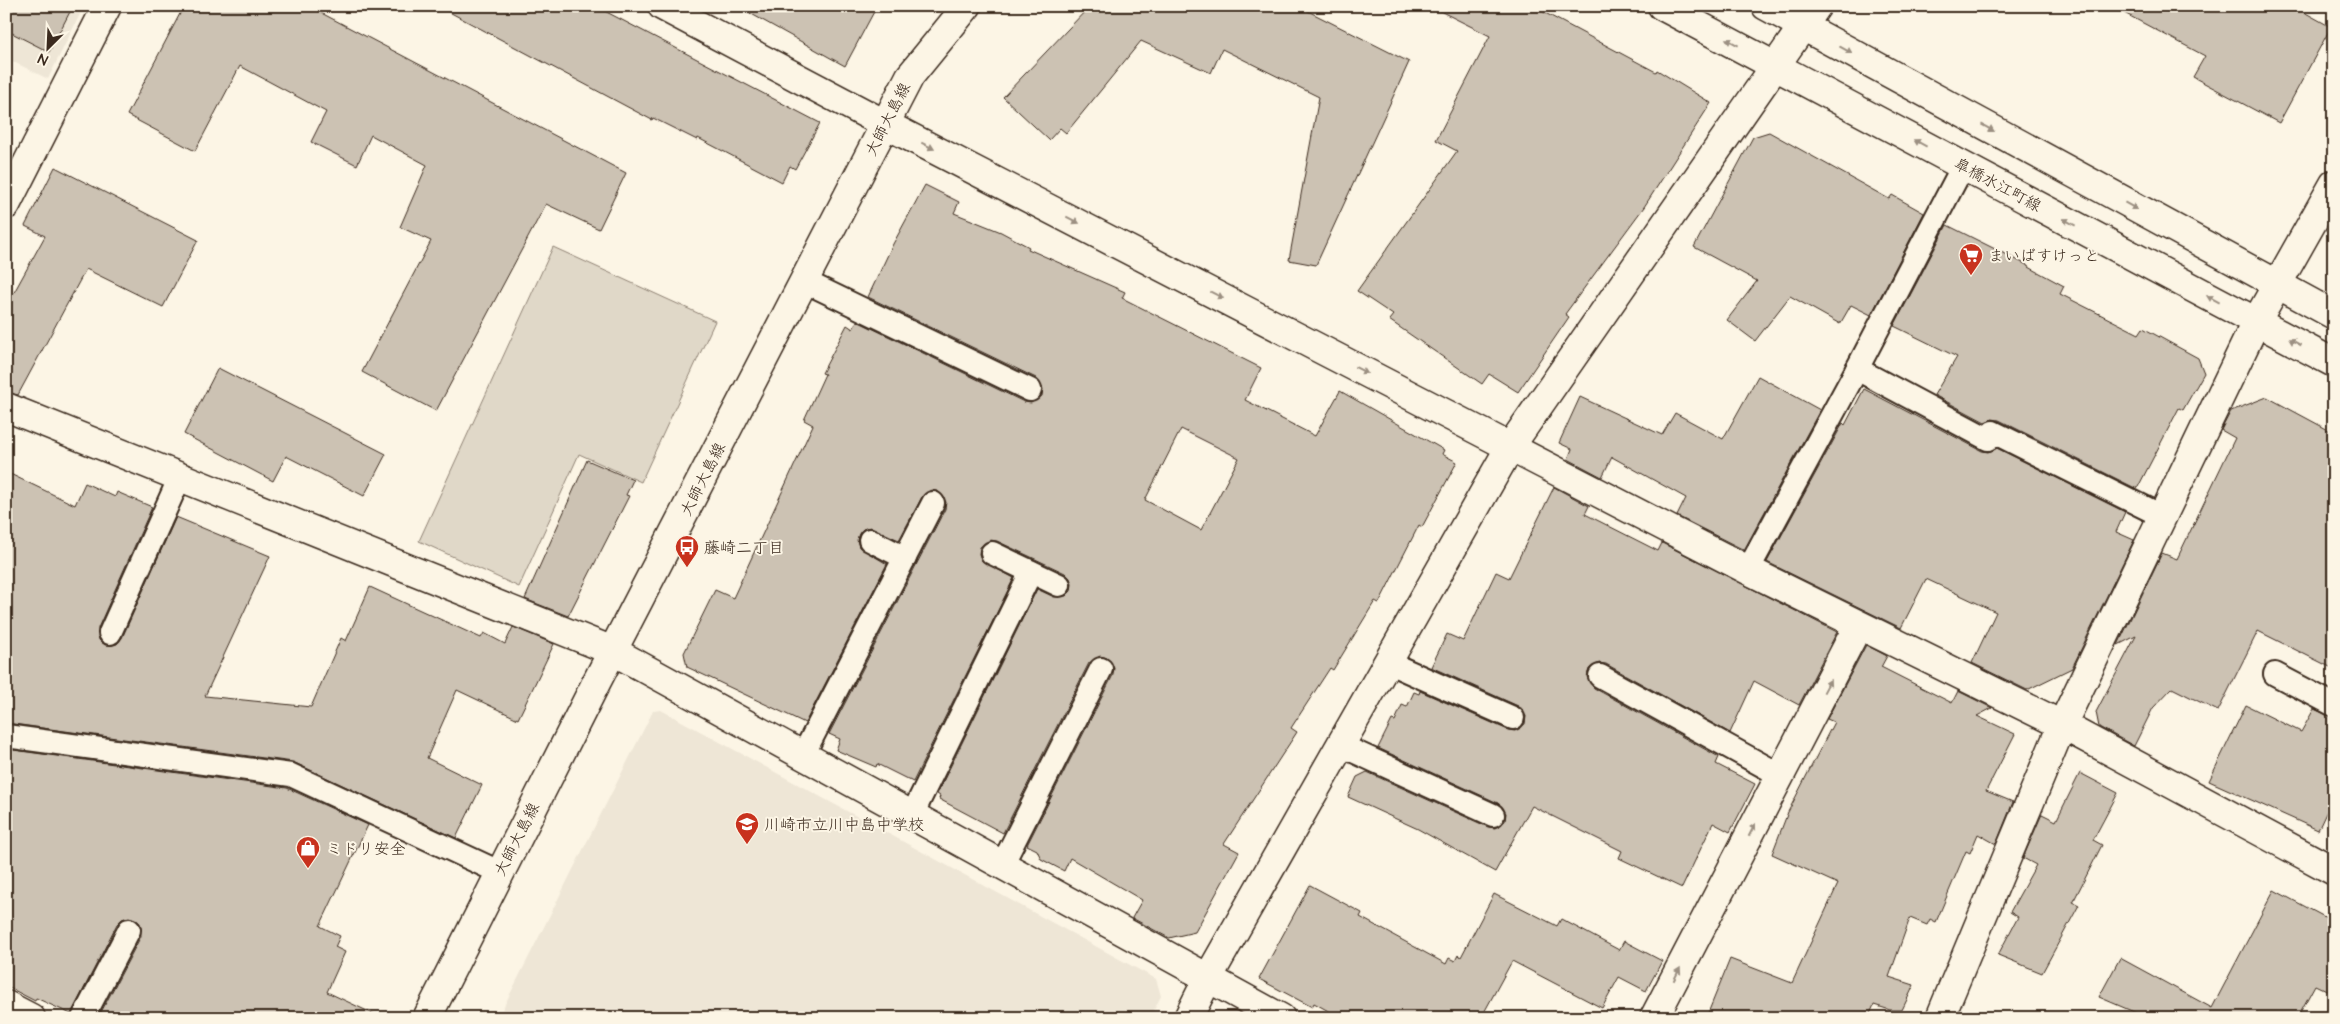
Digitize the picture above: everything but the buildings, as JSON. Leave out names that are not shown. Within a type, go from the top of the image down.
[{"type":"street","points":[[6,205],[107,6]]},
{"type":"street","points":[[662,6],[885,124],[1748,570],[1858,626],[2062,725],[2334,871]]},
{"type":"street","name":"大師大島線","points":[[427,1018],[499,872],[910,76],[967,6]]},
{"type":"street","name":"皐橋水江町線","points":[[1662,6],[2334,363]]},
{"type":"street","points":[[1766,6],[1810,16],[2277,286],[2334,315]]},
{"type":"street","points":[[1188,1018],[1208,978],[1510,447],[1810,16]]},
{"type":"street","points":[[1940,1018],[2062,725],[2256,322],[2334,184]]},
{"type":"street","points":[[6,407],[613,650],[1281,1018]]},
{"type":"street","points":[[1654,1018],[1858,626]]},
{"type":"street","points":[[6,1005],[31,1018]]},
{"type":"lane","points":[[1748,570],[1857,369],[1963,166]]},
{"type":"lane","points":[[804,281],[1030,390]]},
{"type":"lane","points":[[1857,369],[1988,439],[1993,432],[2162,516]]},
{"type":"lane","points":[[110,633],[180,477]]},
{"type":"lane","points":[[803,755],[933,503]]},
{"type":"lane","points":[[870,540],[905,558]]},
{"type":"lane","points":[[992,553],[1059,585]]},
{"type":"lane","points":[[912,815],[1031,572]]},
{"type":"lane","points":[[1387,662],[1513,718]]},
{"type":"lane","points":[[1002,865],[1101,669]]},
{"type":"lane","points":[[2275,674],[2334,705]]},
{"type":"lane","points":[[1600,676],[1780,774]]},
{"type":"lane","points":[[6,736],[291,775],[499,872]]},
{"type":"lane","points":[[1340,745],[1493,815]]},
{"type":"lane","points":[[84,1018],[130,930]]},
{"type":"shaded area","points":[[6,6],[84,6],[48,79],[6,58]]},
{"type":"shaded area","points":[[553,247],[715,321],[641,482],[579,454],[519,587],[419,541]]},
{"type":"shaded area","name":"川崎市立川中島中学校","points":[[661,710],[1156,979],[1161,996],[1150,1018],[498,1018],[653,711]]},
{"type":"place","name":"まいばすけっと","points":[[1971,276]]},
{"type":"place","name":"藤崎二丁目","points":[[687,568]]},
{"type":"place","name":"川崎市立川中島中学校","points":[[747,845]]},
{"type":"place","name":"ミドリ安全","points":[[308,869]]}]
